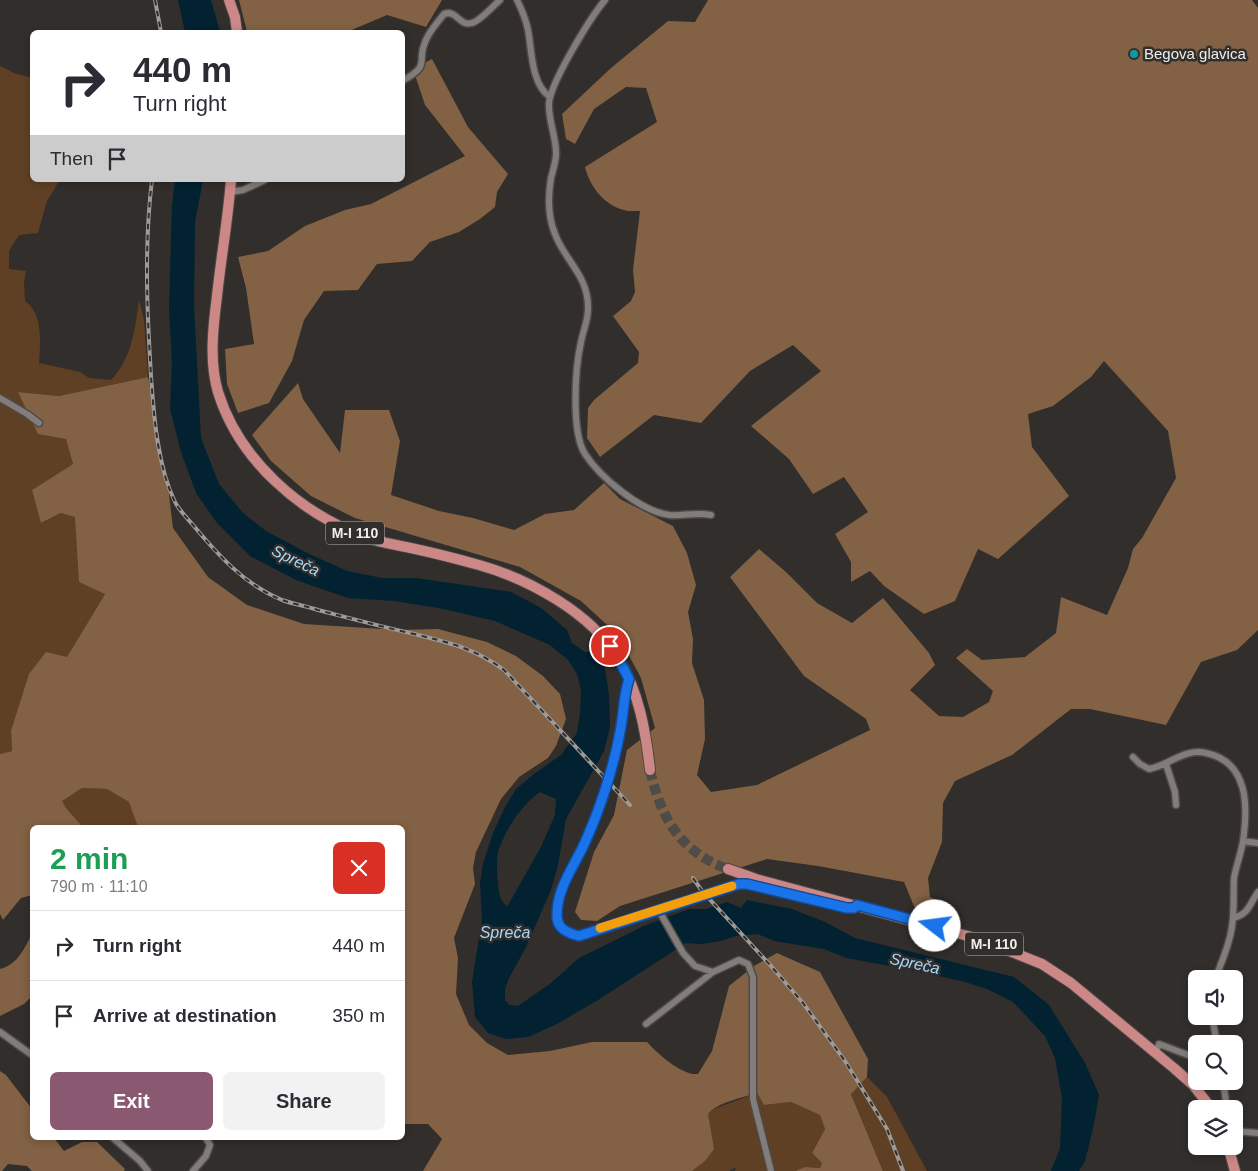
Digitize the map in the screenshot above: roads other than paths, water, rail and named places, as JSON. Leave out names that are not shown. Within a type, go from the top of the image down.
[{"type":"main road","points":[[230,0],[237,30]]},
{"type":"main road","name":"M-I 110","points":[[231,182],[214,319],[213,357],[218,391],[231,423],[248,449],[268,474],[299,502],[332,524],[367,538],[482,565],[547,594],[583,620],[610,646],[629,679],[647,740],[650,770]]},
{"type":"main road","name":"M-I 110","points":[[728,869],[756,879],[979,939],[1042,964],[1071,983],[1156,1052],[1193,1085],[1205,1100]]},
{"type":"main road","points":[[1231,1155],[1235,1171]]},
{"type":"street","points":[[405,79],[417,73],[420,68],[426,39],[444,14],[454,13],[464,24],[470,24],[475,22],[500,0]]},
{"type":"street","points":[[518,0],[526,23],[536,74],[542,89],[550,97]]},
{"type":"street","points":[[605,0],[572,52],[550,97],[549,107],[555,138],[556,156],[550,187],[550,219],[555,235],[579,273],[587,297],[587,320],[581,341],[576,390],[580,446],[609,482],[644,505],[671,515],[696,513],[711,515]]},
{"type":"street","points":[[230,192],[243,190],[261,182]]},
{"type":"street","points":[[0,398],[38,423]]},
{"type":"street","points":[[629,679],[624,695],[621,730],[603,794],[586,841],[560,896],[556,916],[559,925],[564,930],[579,936],[660,912],[739,884],[764,888],[847,908],[854,908],[857,905]]},
{"type":"street","points":[[1133,757],[1149,769],[1166,764],[1179,755],[1205,752],[1216,756],[1234,770],[1244,786],[1243,841],[1234,877],[1233,918],[1231,931],[1218,970]]},
{"type":"street","points":[[1166,764],[1175,792],[1176,805]]},
{"type":"street","points":[[1243,841],[1258,843]]},
{"type":"street","points":[[1233,918],[1245,913],[1258,892]]},
{"type":"street","points":[[660,912],[683,953],[695,966],[713,972]]},
{"type":"street","points":[[646,1024],[713,972],[739,960],[748,964],[753,977],[753,1099],[770,1171]]},
{"type":"street","points":[[0,1032],[30,1054]]},
{"type":"street","points":[[1156,1052],[1159,1044],[1188,1055]]},
{"type":"street","points":[[1243,1132],[1258,1133]]},
{"type":"street","points":[[115,1140],[140,1161],[148,1171]]},
{"type":"street","points":[[193,1171],[206,1156],[210,1145],[207,1140]]},
{"type":"water","points":[[178,0],[211,0],[219,30],[185,30]]},
{"type":"water","name":"Spreča","points":[[175,182],[203,182],[195,222],[194,306],[201,438],[219,484],[243,513],[266,531],[309,554],[347,571],[382,578],[416,578],[511,592],[541,608],[567,630],[572,643],[585,652],[593,652],[605,669],[609,695],[610,727],[604,751],[566,819],[558,865],[551,890],[505,989],[505,1000],[509,1005],[518,1006],[551,983],[579,958],[646,925],[689,909],[706,909],[727,902],[741,908],[747,900],[792,909],[825,922],[855,938],[1014,977],[1049,1005],[1085,1063],[1099,1095],[1085,1161],[1079,1171],[1051,1171],[1060,1148],[1062,1098],[1055,1058],[1045,1036],[1013,1002],[987,989],[962,981],[846,958],[824,949],[774,941],[758,934],[736,936],[721,941],[701,944],[686,943],[598,1000],[555,1025],[528,1037],[506,1039],[488,1033],[475,1017],[472,982],[482,920],[480,883],[483,864],[493,833],[516,789],[561,755],[577,733],[581,690],[577,674],[568,660],[550,645],[495,621],[444,609],[395,601],[348,598],[296,580],[250,556],[217,523],[196,493],[181,452],[170,408],[172,362],[169,309],[172,206]],"holes":[[[540,792],[556,799],[555,815],[541,847],[507,907],[499,893],[497,868],[498,852],[505,835],[520,811]]]},
{"type":"tunnel","points":[[650,770],[660,803],[675,831],[697,853],[711,862],[728,869]]},
{"type":"railway","points":[[155,0],[161,30]]},
{"type":"railway","points":[[152,182],[148,229],[147,303],[153,407],[157,440],[164,472],[175,502],[181,511],[233,568],[244,578],[269,594],[291,603],[447,643],[493,662],[504,670],[630,805]]},
{"type":"railway","points":[[693,878],[702,891],[803,1003],[845,1061],[887,1129],[903,1171]]},
{"type":"place","name":"Begova glavica","points":[[1134,54]]}]
